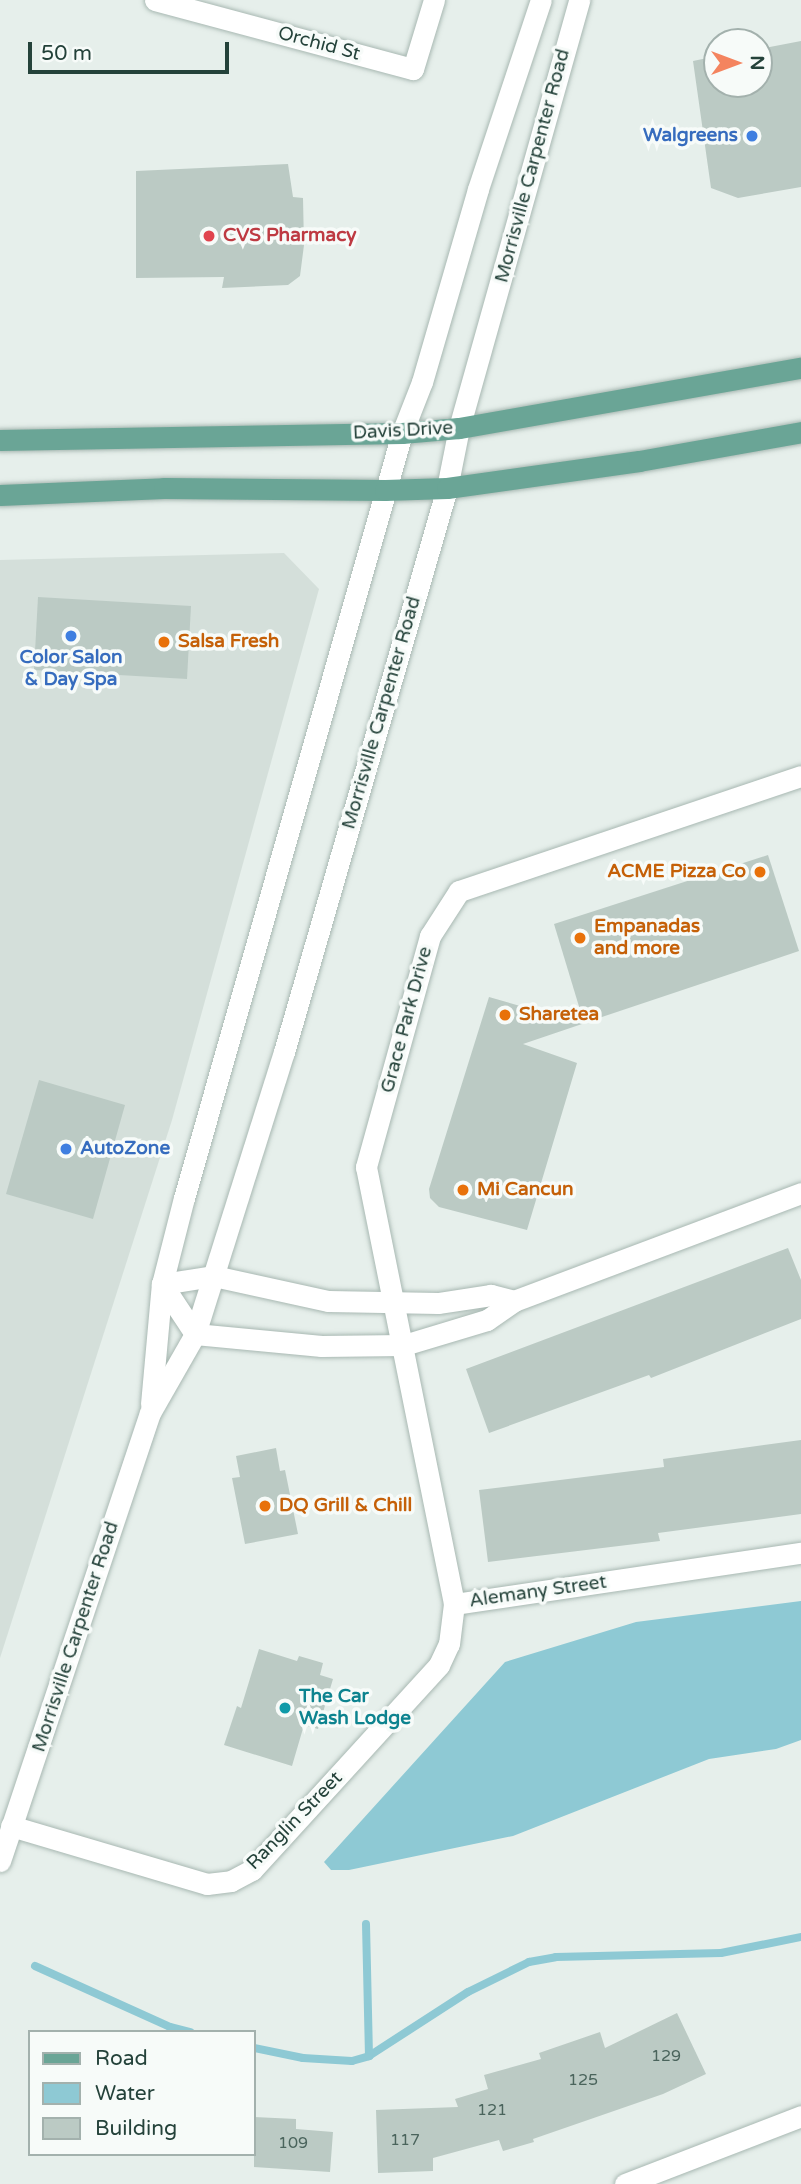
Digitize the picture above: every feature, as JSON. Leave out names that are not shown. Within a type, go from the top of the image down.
[{"type":"main road","name":"Davis Drive","points":[[0,440],[402,433],[459,428],[801,368]]},
{"type":"main road","points":[[0,495],[164,488],[447,488],[639,461],[801,432]]},
{"type":"street","name":"Orchid St","points":[[155,0],[413,69],[434,0]]},
{"type":"street","name":"Morrisville Carpenter Road","points":[[150,1413],[162,1284],[385,490],[402,433],[422,382],[478,189],[541,0]]},
{"type":"street","name":"Morrisville Carpenter Road","points":[[0,1861],[25,1793],[150,1413],[195,1334],[284,1052],[447,488],[459,428],[579,0]]},
{"type":"street","name":"Grace Park Drive","points":[[394,1303],[366,1167],[430,936],[459,891],[801,776]]},
{"type":"street","points":[[514,1301],[491,1295],[438,1303],[328,1301],[213,1276],[162,1284],[195,1334],[321,1346],[404,1345],[487,1320],[514,1301],[801,1193]]},
{"type":"street","name":"Alemany Street","points":[[394,1303],[454,1604],[801,1553]]},
{"type":"street","name":"Ranglin Street","points":[[11,1826],[207,1884],[231,1881],[252,1870],[439,1665],[449,1644],[454,1604]]},
{"type":"street","points":[[625,2184],[801,2116]]},
{"type":"shaded area","points":[[284,553],[319,589],[172,1120],[0,1658],[0,560]]},
{"type":"water","points":[[801,1601],[801,1740],[776,1749],[709,1759],[513,1836],[349,1870],[331,1870],[324,1862],[505,1662],[636,1622]]},
{"type":"building","name":"Walgreens","points":[[801,41],[801,187],[738,198],[711,188],[693,61],[703,59],[703,98],[773,98],[773,46]]},
{"type":"building","name":"CVS Pharmacy","points":[[288,164],[293,197],[303,198],[304,245],[300,276],[288,285],[222,288],[224,277],[136,278],[136,171]]},
{"type":"building","points":[[38,597],[191,606],[187,679],[34,670]]},
{"type":"building","points":[[768,855],[799,951],[584,1023],[554,924]]},
{"type":"building","points":[[489,997],[582,1024],[523,1044],[577,1063],[527,1230],[439,1207],[430,1198],[429,1189]]},
{"type":"building","name":"AutoZone","points":[[39,1080],[125,1105],[93,1219],[6,1194]]},
{"type":"building","points":[[788,1248],[801,1280],[801,1319],[651,1378],[649,1375],[489,1433],[466,1369]]},
{"type":"building","points":[[801,1440],[801,1514],[658,1533],[660,1541],[488,1562],[479,1490],[664,1467],[663,1459]]},
{"type":"building","name":"DQ Grill & Chill","points":[[276,1448],[280,1471],[285,1470],[298,1534],[245,1544],[232,1478],[240,1477],[236,1456]]},
{"type":"building","name":"The Car Wash Lodge","points":[[259,1649],[297,1661],[299,1656],[323,1663],[320,1675],[333,1679],[318,1729],[304,1725],[292,1766],[224,1745],[237,1706],[241,1708]]},
{"type":"building","points":[[677,2013],[706,2074],[663,2094],[533,2139],[534,2142],[503,2151],[499,2140],[433,2158],[433,2171],[378,2173],[376,2110],[458,2107],[455,2099],[488,2089],[484,2075],[541,2059],[539,2053],[600,2032],[605,2048]]},
{"type":"building","points":[[256,2117],[296,2119],[296,2129],[333,2132],[330,2172],[254,2167]]},
{"type":"waterway","points":[[366,1924],[369,2056]]},
{"type":"waterway","points":[[256,2048],[303,2058],[352,2061],[369,2056],[468,1992],[529,1962],[556,1957],[721,1953],[801,1937]]},
{"type":"waterway","points":[[35,1966],[182,2030]]},
{"type":"place","name":"Walgreens","points":[[752,136]]},
{"type":"place","name":"CVS Pharmacy","points":[[209,236]]},
{"type":"place","name":"Color Salon & Day Spa","points":[[71,636]]},
{"type":"place","name":"Salsa Fresh","points":[[164,642]]},
{"type":"place","name":"ACME Pizza Co","points":[[760,872]]},
{"type":"place","name":"Empanadas and more","points":[[580,938]]},
{"type":"place","name":"Sharetea","points":[[505,1015]]},
{"type":"place","name":"AutoZone","points":[[66,1149]]},
{"type":"place","name":"Mi Cancun","points":[[463,1190]]},
{"type":"place","name":"DQ Grill & Chill","points":[[265,1506]]},
{"type":"place","name":"The Car Wash Lodge","points":[[285,1708]]}]
